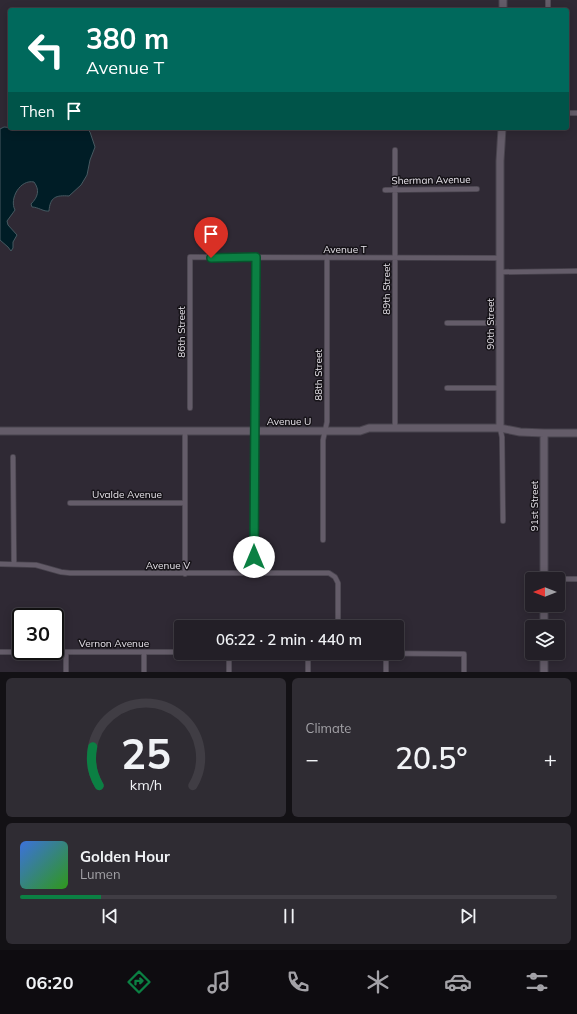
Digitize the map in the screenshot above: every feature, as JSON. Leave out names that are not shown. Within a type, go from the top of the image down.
[{"type":"street","name":"90th Street","points":[[502,130],[500,161],[500,428],[502,437],[502,521]]},
{"type":"street","name":"89th Street","points":[[395,150],[395,428]]},
{"type":"street","name":"Sherman Avenue","points":[[385,190],[477,189]]},
{"type":"street","name":"Avenue T","points":[[190,257],[500,258]]},
{"type":"street","name":"86th Street","points":[[190,257],[190,408]]},
{"type":"street","points":[[254,573],[256,257]]},
{"type":"street","name":"88th Street","points":[[323,540],[323,440],[327,422],[327,258]]},
{"type":"street","points":[[500,272],[577,271]]},
{"type":"street","points":[[447,323],[500,323]]},
{"type":"street","points":[[447,388],[500,388]]},
{"type":"street","name":"Avenue U","points":[[0,431],[360,431],[369,428],[500,428],[520,432],[577,433]]},
{"type":"street","points":[[185,431],[185,574]]},
{"type":"street","name":"91st Street","points":[[544,433],[544,572]]},
{"type":"street","points":[[13,457],[14,564]]},
{"type":"street","name":"Uvalde Avenue","points":[[70,503],[185,503]]},
{"type":"street","name":"Avenue V","points":[[0,564],[36,565],[70,573],[329,573],[335,577],[338,583],[338,620]]},
{"type":"street","points":[[565,579],[577,579]]},
{"type":"street","name":"Vernon Avenue","points":[[0,652],[174,652]]},
{"type":"street","points":[[66,652],[66,672]]},
{"type":"street","points":[[144,652],[144,672]]},
{"type":"street","points":[[404,654],[464,654],[464,672]]},
{"type":"street","points":[[229,660],[229,672]]},
{"type":"street","points":[[308,660],[308,672]]},
{"type":"street","points":[[386,660],[386,672]]},
{"type":"street","points":[[544,660],[544,672]]},
{"type":"water","points":[[4,127],[8,127],[8,130],[88,130],[95,147],[90,160],[87,175],[81,185],[69,196],[54,198],[49,211],[32,207],[31,204],[38,191],[34,182],[29,182],[20,187],[13,201],[15,210],[7,221],[8,225],[17,235],[13,242],[13,248],[11,251],[0,240],[0,129]]},
{"type":"route","points":[[211,258],[256,257],[254,557]]}]
